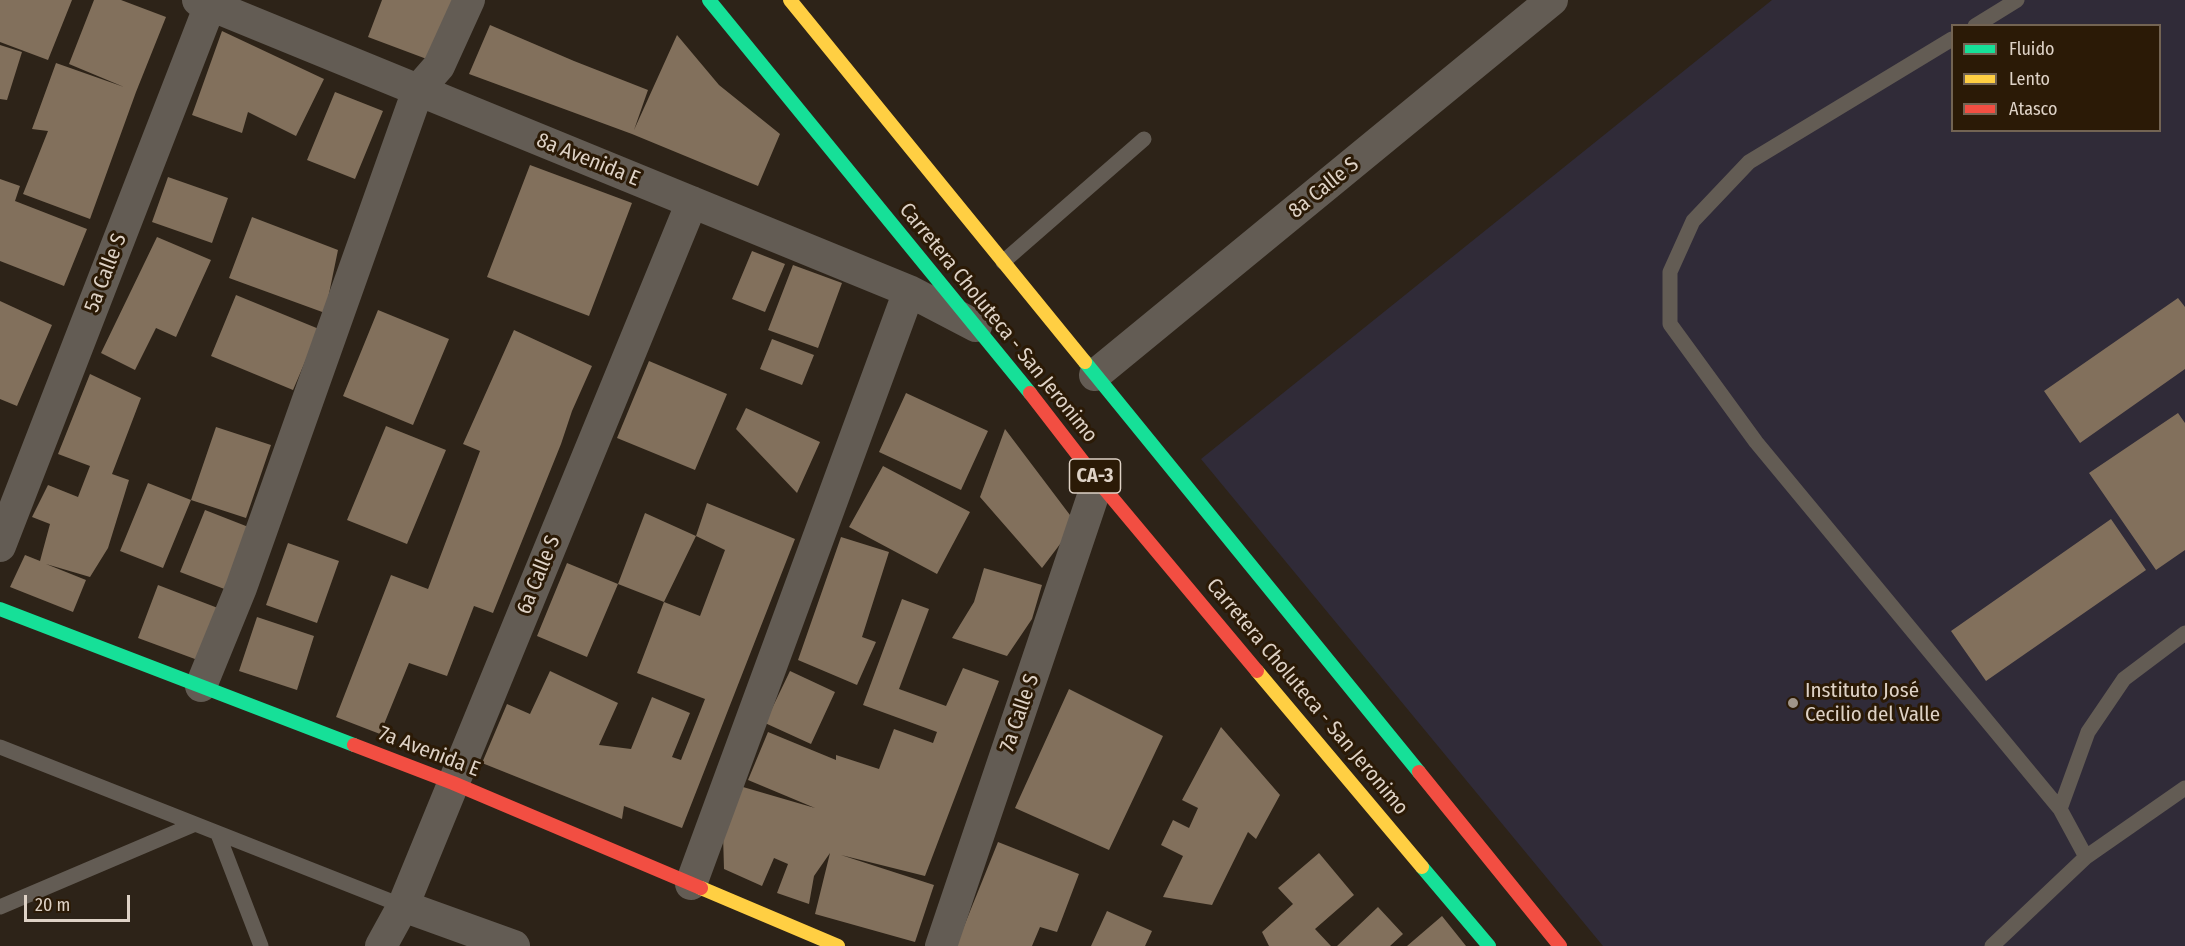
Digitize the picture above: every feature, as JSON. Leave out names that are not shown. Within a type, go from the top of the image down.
[{"type":"main road","name":"Carretera Choluteca - San Jeronimo","points":[[709,0],[976,326],[1098,481],[1488,946]]},
{"type":"main road","name":"Carretera Choluteca - San Jeronimo","points":[[790,0],[1560,946]]},
{"type":"main road","name":"7a Avenida E","points":[[0,609],[453,783],[838,946]]},
{"type":"street","points":[[201,686],[241,588],[418,90],[439,66],[469,0]]},
{"type":"street","name":"8a Avenida E","points":[[206,2],[909,291],[976,326]]},
{"type":"street","name":"5a Calle S","points":[[0,546],[206,2]]},
{"type":"street","name":"8a Calle S","points":[[1095,375],[1541,4]]},
{"type":"street","name":"6a Calle S","points":[[381,946],[403,906],[692,202]]},
{"type":"street","points":[[691,884],[909,291]]},
{"type":"street","name":"7a Calle S","points":[[941,946],[1098,481]]},
{"type":"street","points":[[403,906],[514,946]]},
{"type":"lane","points":[[1978,24],[2017,0]]},
{"type":"lane","points":[[1951,40],[1749,162],[1693,222],[1670,272],[1670,324],[1756,442],[2060,809],[2086,857]]},
{"type":"lane","points":[[1003,262],[1144,139]]},
{"type":"lane","points":[[2060,809],[2088,732],[2124,679],[2185,633]]},
{"type":"lane","points":[[0,747],[403,906]]},
{"type":"lane","points":[[1992,946],[2086,857],[2185,788]]},
{"type":"lane","points":[[0,907],[195,824]]},
{"type":"lane","points":[[218,834],[261,946]]},
{"type":"shaded area","name":"Instituto José Cecilio del Valle","points":[[1772,0],[2185,0],[2185,946],[1603,946],[1201,459]]},
{"type":"building","points":[[0,0],[72,0],[48,60],[0,42]]},
{"type":"building","points":[[94,0],[121,0],[166,17],[90,219],[23,194],[48,131],[32,129],[56,63],[124,87],[69,64]]},
{"type":"building","points":[[382,0],[455,0],[432,61],[368,37]]},
{"type":"building","points":[[490,25],[648,90],[634,130],[677,35],[719,85],[780,134],[758,186],[632,134],[469,74]]},
{"type":"building","points":[[222,31],[324,79],[296,136],[248,112],[242,133],[192,115]]},
{"type":"building","points":[[0,45],[22,52],[7,100],[0,99]]},
{"type":"building","points":[[335,92],[383,111],[355,179],[307,160]]},
{"type":"building","points":[[530,165],[632,203],[589,316],[487,277]]},
{"type":"building","points":[[168,177],[228,198],[212,243],[152,222]]},
{"type":"building","points":[[0,179],[20,186],[15,201],[87,229],[64,286],[0,261]]},
{"type":"building","points":[[252,217],[338,250],[325,313],[229,278]]},
{"type":"building","points":[[157,237],[211,260],[176,337],[156,328],[135,370],[101,353]]},
{"type":"building","points":[[752,251],[785,264],[765,312],[732,299]]},
{"type":"building","points":[[793,265],[842,283],[818,348],[768,330]]},
{"type":"building","points":[[236,295],[319,329],[293,390],[211,356]]},
{"type":"building","points":[[2178,298],[2185,307],[2185,369],[2080,443],[2044,391]]},
{"type":"building","points":[[0,301],[52,325],[17,406],[0,399]]},
{"type":"building","points":[[378,310],[449,339],[413,425],[343,396]]},
{"type":"building","points":[[514,330],[592,366],[572,411],[493,613],[474,606],[447,676],[409,663],[380,734],[336,717],[391,575],[428,589],[480,451],[463,444]]},
{"type":"building","points":[[772,339],[814,355],[802,385],[760,369]]},
{"type":"building","points":[[649,361],[727,394],[695,470],[617,438]]},
{"type":"building","points":[[90,374],[141,398],[112,474],[129,480],[108,548],[90,577],[46,564],[86,580],[73,612],[10,587],[25,555],[40,561],[50,524],[32,517],[48,485],[78,497],[90,466],[58,454]]},
{"type":"building","points":[[906,393],[988,431],[961,490],[879,452]]},
{"type":"building","points":[[746,408],[820,442],[797,493],[736,429]]},
{"type":"building","points":[[2178,413],[2185,423],[2185,550],[2156,570],[2089,473]]},
{"type":"building","points":[[386,426],[446,450],[407,544],[347,520]]},
{"type":"building","points":[[216,427],[271,445],[246,518],[191,500]]},
{"type":"building","points":[[1005,429],[1076,523],[1042,568],[980,497]]},
{"type":"building","points":[[883,466],[970,512],[937,574],[849,527]]},
{"type":"building","points":[[148,483],[191,500],[163,568],[120,551]]},
{"type":"building","points":[[707,503],[795,539],[682,828],[624,806],[622,819],[482,763],[507,704],[530,714],[550,671],[618,703],[599,745],[631,749],[652,697],[690,713],[672,757],[681,760],[705,699],[637,673],[664,602],[700,616],[725,550],[696,536]]},
{"type":"building","points":[[205,510],[251,528],[227,590],[180,572]]},
{"type":"building","points":[[645,513],[696,536],[664,602],[618,584]]},
{"type":"building","points":[[2111,519],[2146,570],[1986,681],[1951,631]]},
{"type":"building","points":[[841,537],[889,552],[862,637],[876,642],[857,685],[798,660]]},
{"type":"building","points":[[288,543],[339,561],[317,623],[266,605]]},
{"type":"building","points":[[567,563],[618,584],[587,657],[537,636]]},
{"type":"building","points":[[984,568],[1042,585],[1032,619],[1007,656],[952,638],[974,602]]},
{"type":"building","points":[[158,585],[223,610],[203,662],[138,638]]},
{"type":"building","points":[[902,599],[929,609],[899,689],[946,706],[963,668],[999,681],[925,876],[841,855],[934,885],[915,942],[815,914],[830,853],[814,876],[809,904],[777,893],[788,864],[774,858],[762,886],[724,869],[723,834],[743,787],[815,808],[748,780],[768,732],[836,760],[836,755],[879,769],[894,729],[933,743],[937,732],[863,705]]},
{"type":"building","points":[[257,617],[314,636],[297,690],[239,671]]},
{"type":"building","points":[[790,671],[835,692],[811,744],[765,723]]},
{"type":"building","points":[[1069,689],[1163,736],[1109,850],[1015,808]]},
{"type":"building","points":[[1221,727],[1280,795],[1256,839],[1248,832],[1212,905],[1163,897],[1183,856],[1161,845],[1173,820],[1189,828],[1198,808],[1182,800]]},
{"type":"building","points":[[998,842],[1079,874],[1057,932],[1040,927],[1032,946],[956,946]]},
{"type":"building","points":[[1319,853],[1354,895],[1315,929],[1331,946],[1269,946],[1262,932],[1293,904],[1278,888]]},
{"type":"building","points":[[1378,907],[1403,934],[1390,946],[1337,946]]},
{"type":"building","points":[[1107,911],[1152,931],[1145,946],[1091,946]]},
{"type":"building","points":[[1442,916],[1466,946],[1407,946]]},
{"type":"traffic: fast","points":[[709,0],[1030,393]]},
{"type":"traffic: fast","points":[[1085,362],[1419,772]]},
{"type":"traffic: fast","points":[[0,609],[354,745]]},
{"type":"traffic: fast","points":[[1422,867],[1489,946]]},
{"type":"traffic: slow","points":[[790,0],[1085,362]]},
{"type":"traffic: slow","points":[[1257,671],[1422,867]]},
{"type":"traffic: slow","points":[[701,888],[838,946]]},
{"type":"traffic: jam","points":[[1030,393],[1098,481],[1257,671]]},
{"type":"traffic: jam","points":[[354,745],[453,783],[701,888]]},
{"type":"traffic: jam","points":[[1419,772],[1560,946]]},
{"type":"place","name":"Instituto José Cecilio del Valle","points":[[1793,703]]}]
